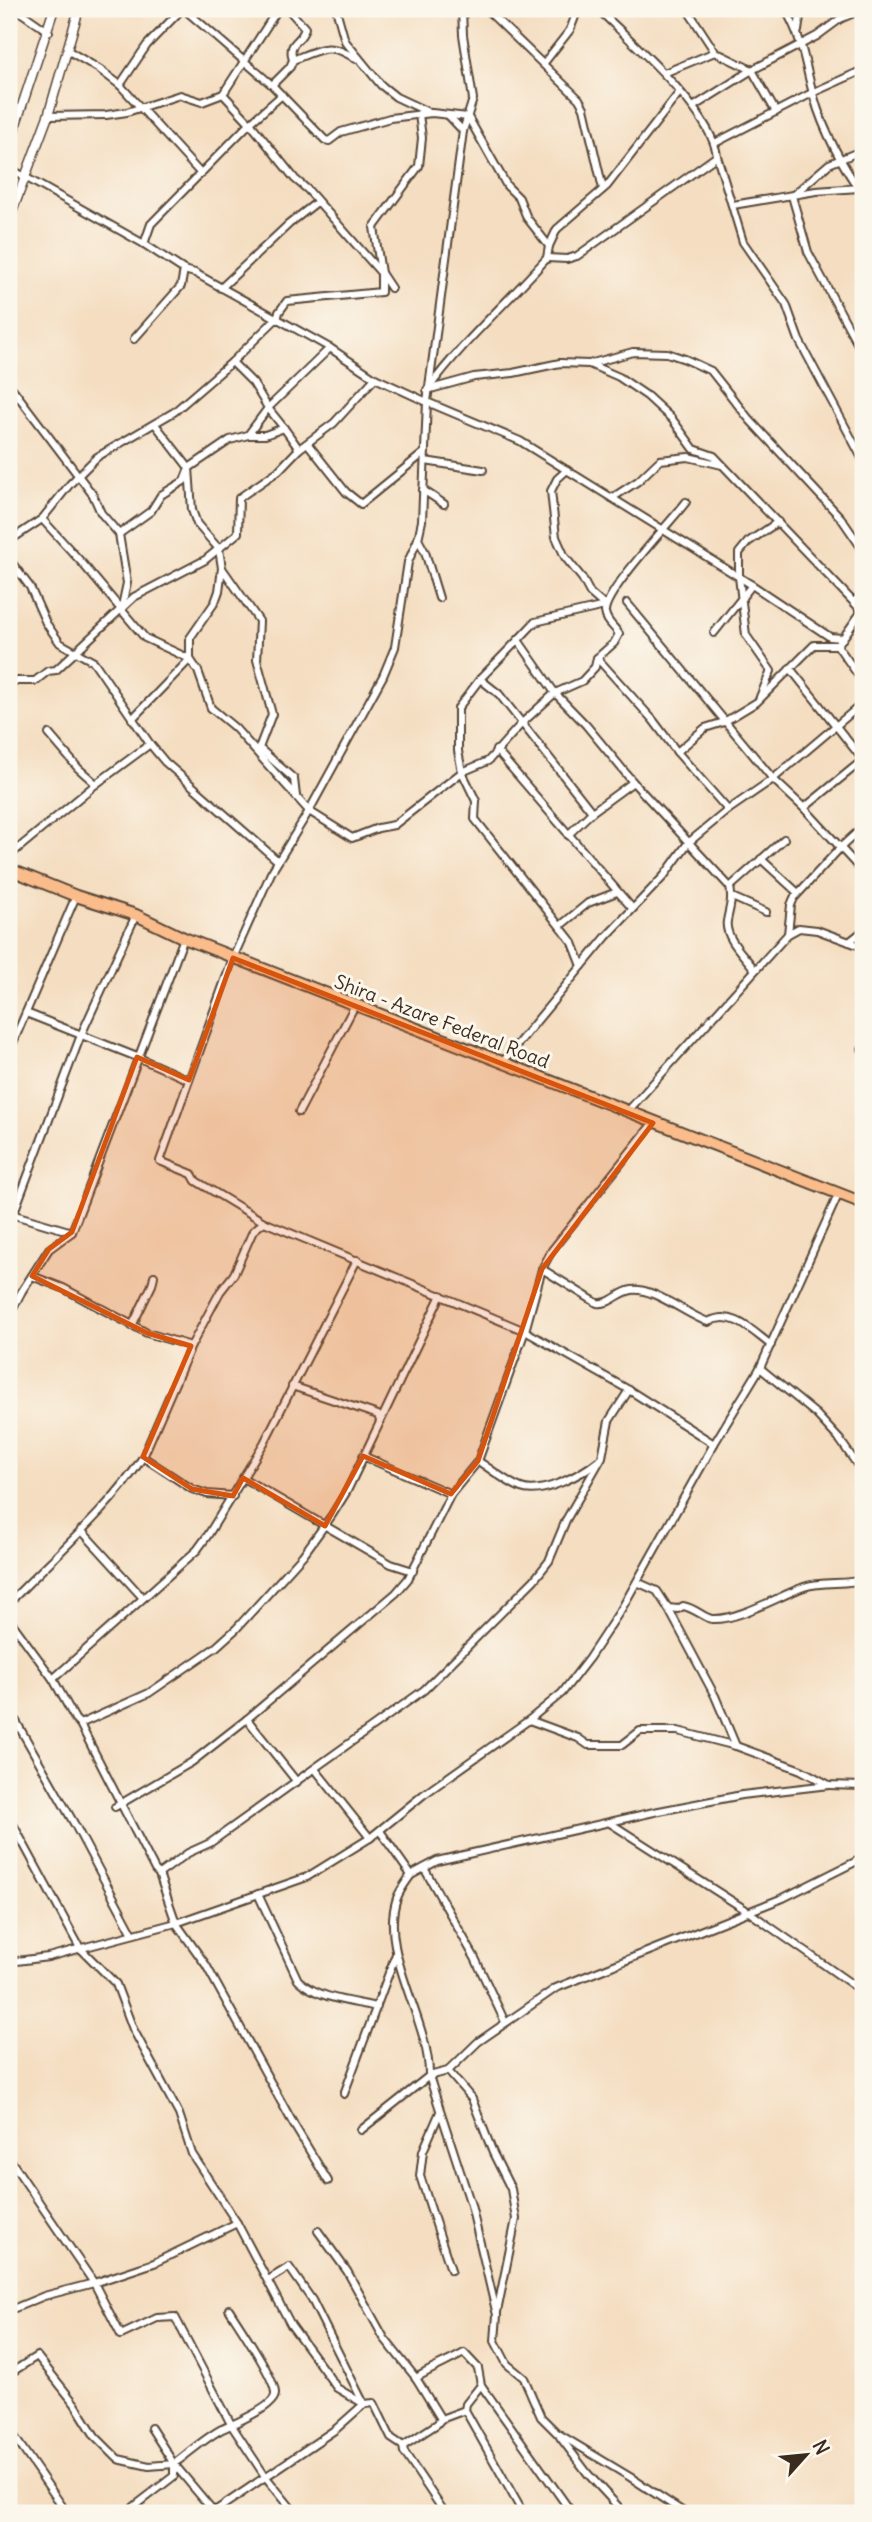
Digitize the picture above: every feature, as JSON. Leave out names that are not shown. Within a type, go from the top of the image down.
[{"type":"main road","name":"Shira - Azare Federal Road","points":[[9,869],[76,896],[136,915],[184,939],[863,1203]]},
{"type":"street","points":[[16,9],[48,32]]},
{"type":"street","points":[[9,145],[54,9]]},
{"type":"street","points":[[9,220],[48,116],[79,9]]},
{"type":"street","points":[[120,85],[146,45],[183,9],[272,85],[326,140],[330,141],[341,132],[375,122],[432,113]]},
{"type":"street","points":[[48,116],[106,115],[127,112],[180,95],[202,102],[223,94],[278,9]]},
{"type":"street","points":[[272,85],[290,67],[293,60],[290,51],[292,44],[303,34],[305,28],[288,9]]},
{"type":"street","points":[[336,9],[342,34],[360,62],[381,85],[396,97],[432,113],[468,117]]},
{"type":"street","points":[[462,9],[463,35],[473,99],[463,131],[427,390],[422,521],[408,562],[394,647],[383,676],[309,811],[278,861],[233,958],[160,1161],[192,1174],[196,1181],[264,1222],[525,1331],[714,1444]]},
{"type":"street","points":[[486,9],[574,92],[584,108],[603,189]]},
{"type":"street","points":[[544,64],[570,30],[578,9]]},
{"type":"street","points":[[598,9],[664,73],[693,107],[715,143],[743,242],[786,304],[799,340],[863,460]]},
{"type":"street","points":[[687,9],[715,52],[726,60],[752,70],[776,112]]},
{"type":"street","points":[[785,9],[802,43],[812,93],[841,159],[863,195]]},
{"type":"street","points":[[797,32],[802,9]]},
{"type":"street","points":[[693,107],[752,70],[817,36],[840,19],[863,9]]},
{"type":"street","points":[[293,60],[322,47],[335,47],[360,62]]},
{"type":"street","points":[[67,50],[120,85],[201,174]]},
{"type":"street","points":[[664,73],[715,52]]},
{"type":"street","points":[[715,143],[863,70]]},
{"type":"street","points":[[427,390],[488,319],[547,258],[557,229],[603,189],[679,93]]},
{"type":"street","points":[[223,94],[381,273],[391,288]]},
{"type":"street","points":[[144,244],[151,224],[250,123],[282,95]]},
{"type":"street","points":[[9,541],[42,519],[97,457],[174,412],[232,362],[276,319],[287,301],[381,292],[374,227],[419,166],[422,138],[419,114]]},
{"type":"street","points":[[449,116],[463,131]]},
{"type":"street","points":[[468,117],[507,186],[519,198],[527,218],[549,246]]},
{"type":"street","points":[[792,196],[829,164],[863,150]]},
{"type":"street","points":[[547,258],[568,259],[577,256],[717,156]]},
{"type":"street","points":[[9,168],[144,244],[184,270],[195,273],[330,348],[375,378],[504,433],[752,584],[830,637],[843,638]]},
{"type":"street","points":[[733,205],[816,191],[860,188]]},
{"type":"street","points":[[792,196],[808,252],[863,354]]},
{"type":"street","points":[[221,288],[289,224],[317,202]]},
{"type":"street","points":[[134,339],[183,284],[184,270]]},
{"type":"street","points":[[248,435],[268,408],[330,348]]},
{"type":"street","points":[[427,390],[489,374],[513,373],[560,363],[589,363],[633,352],[667,353],[712,371],[770,443],[841,518],[863,550]]},
{"type":"street","points":[[232,362],[253,383],[299,449]]},
{"type":"street","points":[[589,363],[619,377],[648,396],[672,419],[694,449],[714,456],[724,465],[863,612],[837,645],[814,645],[757,702],[724,722],[705,728],[677,752]]},
{"type":"street","points":[[9,681],[35,681],[48,671],[56,670],[134,597],[205,560],[219,549],[238,533],[239,498],[278,471],[299,449],[334,423],[375,378]]},
{"type":"street","points":[[9,384],[119,534],[127,583],[121,612]]},
{"type":"street","points":[[132,719],[190,659],[190,638],[215,602],[222,568],[219,549],[197,524],[192,510],[188,468],[156,424]]},
{"type":"street","points":[[119,534],[151,511],[161,495],[184,481],[188,468],[230,440],[248,435],[265,435],[284,428]]},
{"type":"street","points":[[308,444],[346,492],[361,504],[425,452]]},
{"type":"street","points":[[612,498],[638,481],[660,460],[688,457],[724,465]]},
{"type":"street","points":[[425,461],[483,470]]},
{"type":"street","points":[[567,470],[557,479],[551,491],[556,537],[565,557],[590,593],[605,606]]},
{"type":"street","points":[[423,490],[444,504]]},
{"type":"street","points":[[42,519],[145,638],[190,659],[198,671],[211,708],[235,729],[309,811],[352,838],[394,825],[462,772],[488,761],[522,723],[555,693],[583,681],[595,667],[597,658],[614,643],[619,634],[607,620],[605,606],[622,579],[686,502]]},
{"type":"street","points":[[757,702],[771,671],[746,635],[739,553],[748,542],[778,522]]},
{"type":"street","points":[[418,539],[425,552],[439,598]]},
{"type":"street","points":[[9,559],[30,587],[46,623],[60,643],[94,662],[165,762],[278,861]]},
{"type":"street","points":[[222,568],[259,621],[257,660],[272,714],[259,748],[294,779],[296,796]]},
{"type":"street","points":[[714,633],[752,584]]},
{"type":"street","points":[[854,602],[863,593]]},
{"type":"street","points":[[627,603],[773,779],[804,808],[863,872]]},
{"type":"street","points":[[582,966],[578,953],[560,926],[475,819],[476,801],[462,772],[458,751],[458,708],[480,679],[535,622],[605,606]]},
{"type":"street","points":[[518,640],[555,693],[586,725],[688,844],[730,887],[732,897],[726,932],[755,970]]},
{"type":"street","points":[[837,645],[863,682]]},
{"type":"street","points":[[597,658],[728,810]]},
{"type":"street","points":[[790,668],[863,760],[804,808]]},
{"type":"street","points":[[480,679],[499,694],[592,813]]},
{"type":"street","points":[[502,1063],[632,908],[664,876],[688,844],[728,810],[773,779],[863,703]]},
{"type":"street","points":[[50,734],[78,768],[96,784]]},
{"type":"street","points":[[9,856],[96,784],[150,744]]},
{"type":"street","points":[[496,750],[632,908]]},
{"type":"street","points":[[568,835],[633,782]]},
{"type":"street","points":[[788,934],[791,905],[798,893],[863,827]]},
{"type":"street","points":[[730,887],[784,839]]},
{"type":"street","points":[[761,859],[798,893]]},
{"type":"street","points":[[560,926],[588,903],[617,892]]},
{"type":"street","points":[[9,1052],[76,896]]},
{"type":"street","points":[[732,897],[766,912]]},
{"type":"street","points":[[72,1232],[10,1216],[81,1035],[136,915]]},
{"type":"street","points":[[789,919],[799,928]]},
{"type":"street","points":[[626,1113],[788,934],[799,928],[817,930],[863,947]]},
{"type":"street","points":[[849,942],[863,932]]},
{"type":"street","points":[[9,1316],[50,1249],[72,1232],[184,939]]},
{"type":"street","points":[[299,1112],[355,1005]]},
{"type":"street","points":[[26,1013],[189,1080]]},
{"type":"street","points":[[115,1807],[192,1762],[396,1593],[413,1571],[451,1494],[478,1461],[525,1331],[542,1269],[552,1250],[653,1123]]},
{"type":"street","points":[[9,1962],[48,1957],[176,1923],[307,1877],[380,1831],[423,1795],[529,1720],[562,1693],[589,1658],[637,1582],[760,1368],[839,1194]]},
{"type":"street","points":[[9,1603],[81,1530],[133,1472],[143,1457],[191,1346],[220,1292],[234,1274],[253,1231],[264,1222]]},
{"type":"street","points":[[53,1679],[197,1550],[264,1443],[357,1260]]},
{"type":"street","points":[[542,1269],[597,1303],[605,1304],[630,1290],[645,1290],[708,1322],[734,1318],[771,1345]]},
{"type":"street","points":[[32,1276],[63,1288],[146,1333],[191,1346]]},
{"type":"street","points":[[132,1326],[152,1285],[153,1276]]},
{"type":"street","points":[[80,1724],[149,1693],[216,1647],[236,1629],[303,1555],[347,1491],[441,1295]]},
{"type":"street","points":[[760,1368],[816,1414],[840,1440],[863,1473]]},
{"type":"street","points":[[292,1386],[378,1415],[380,1421]]},
{"type":"street","points":[[159,1874],[188,1853],[210,1843],[424,1690],[534,1580],[549,1561],[566,1520],[602,1457],[609,1421],[629,1391]]},
{"type":"street","points":[[143,1457],[192,1489],[208,1494],[233,1496]]},
{"type":"street","points":[[363,1457],[451,1494]]},
{"type":"street","points":[[478,1461],[521,1488],[535,1490],[585,1471],[602,1457]]},
{"type":"street","points":[[243,1478],[391,1564],[413,1571]]},
{"type":"street","points":[[81,1530],[143,1598]]},
{"type":"street","points":[[668,1608],[694,1608],[709,1619],[721,1618],[783,1597],[803,1587],[822,1582],[863,1579]]},
{"type":"street","points":[[637,1582],[657,1591],[668,1608],[715,1696],[736,1746]]},
{"type":"street","points":[[9,1619],[53,1679],[80,1724],[159,1874],[176,1923],[206,1965],[328,2181]]},
{"type":"street","points":[[9,1709],[134,1934]]},
{"type":"street","points":[[247,1719],[297,1782]]},
{"type":"street","points":[[529,1720],[578,1738],[588,1745],[622,1745],[640,1731],[678,1731],[736,1746],[801,1770],[829,1785]]},
{"type":"street","points":[[315,1769],[370,1838]]},
{"type":"street","points":[[497,2315],[471,2205],[429,2076],[429,2057],[396,1952],[393,1916],[397,1896],[411,1875],[437,1861],[743,1796],[829,1785],[863,1786]]},
{"type":"street","points":[[9,1817],[80,1948],[116,1984],[133,2029],[179,2114],[192,2154],[237,2223],[291,2325],[337,2388],[365,2404]]},
{"type":"street","points":[[610,1823],[749,1912],[863,1992]]},
{"type":"street","points":[[380,1831],[411,1875]]},
{"type":"street","points":[[361,2130],[429,2076],[448,2071],[478,2042],[556,1988],[794,1893],[863,1857]]},
{"type":"street","points":[[424,1868],[475,1958],[505,2022]]},
{"type":"street","points":[[258,1895],[298,1980],[308,1989],[327,1996],[377,2007]]},
{"type":"street","points":[[344,2094],[396,1952]]},
{"type":"street","points":[[448,2071],[472,2099],[493,2153],[511,2189],[516,2219],[497,2315],[495,2341],[507,2364],[524,2378],[541,2417],[624,2513]]},
{"type":"street","points":[[440,2112],[423,2151],[420,2176],[451,2270]]},
{"type":"street","points":[[9,2158],[94,2283],[121,2335],[156,2318],[175,2318],[232,2426],[265,2476],[295,2513]]},
{"type":"street","points":[[9,2308],[154,2263],[237,2223]]},
{"type":"street","points":[[318,2231],[346,2271],[384,2339],[416,2378],[441,2419]]},
{"type":"street","points":[[268,2280],[289,2267],[312,2300],[365,2404]]},
{"type":"street","points":[[9,2374],[37,2356],[75,2404],[94,2436],[118,2459],[149,2466],[174,2463],[223,2429],[267,2406],[274,2399],[270,2378],[229,2309]]},
{"type":"street","points":[[416,2378],[464,2353],[478,2368],[481,2385],[572,2513]]},
{"type":"street","points":[[481,2385],[466,2404],[465,2410],[523,2513]]},
{"type":"street","points":[[151,2428],[174,2463],[214,2513],[336,2429],[365,2404],[373,2403],[391,2438],[402,2446],[444,2513]]},
{"type":"street","points":[[402,2446],[441,2419],[465,2410]]},
{"type":"street","points":[[9,2429],[68,2513]]},
{"type":"street","points":[[557,2433],[685,2513]]},
{"type":"street","points":[[126,2513],[174,2476],[174,2463]]},
{"type":"highlighted area","points":[[233,958],[653,1123],[542,1269],[478,1461],[451,1494],[363,1456],[325,1526],[243,1478],[233,1496],[192,1489],[143,1457],[191,1346],[147,1333],[32,1276],[49,1249],[72,1232],[137,1057],[189,1080]]}]
